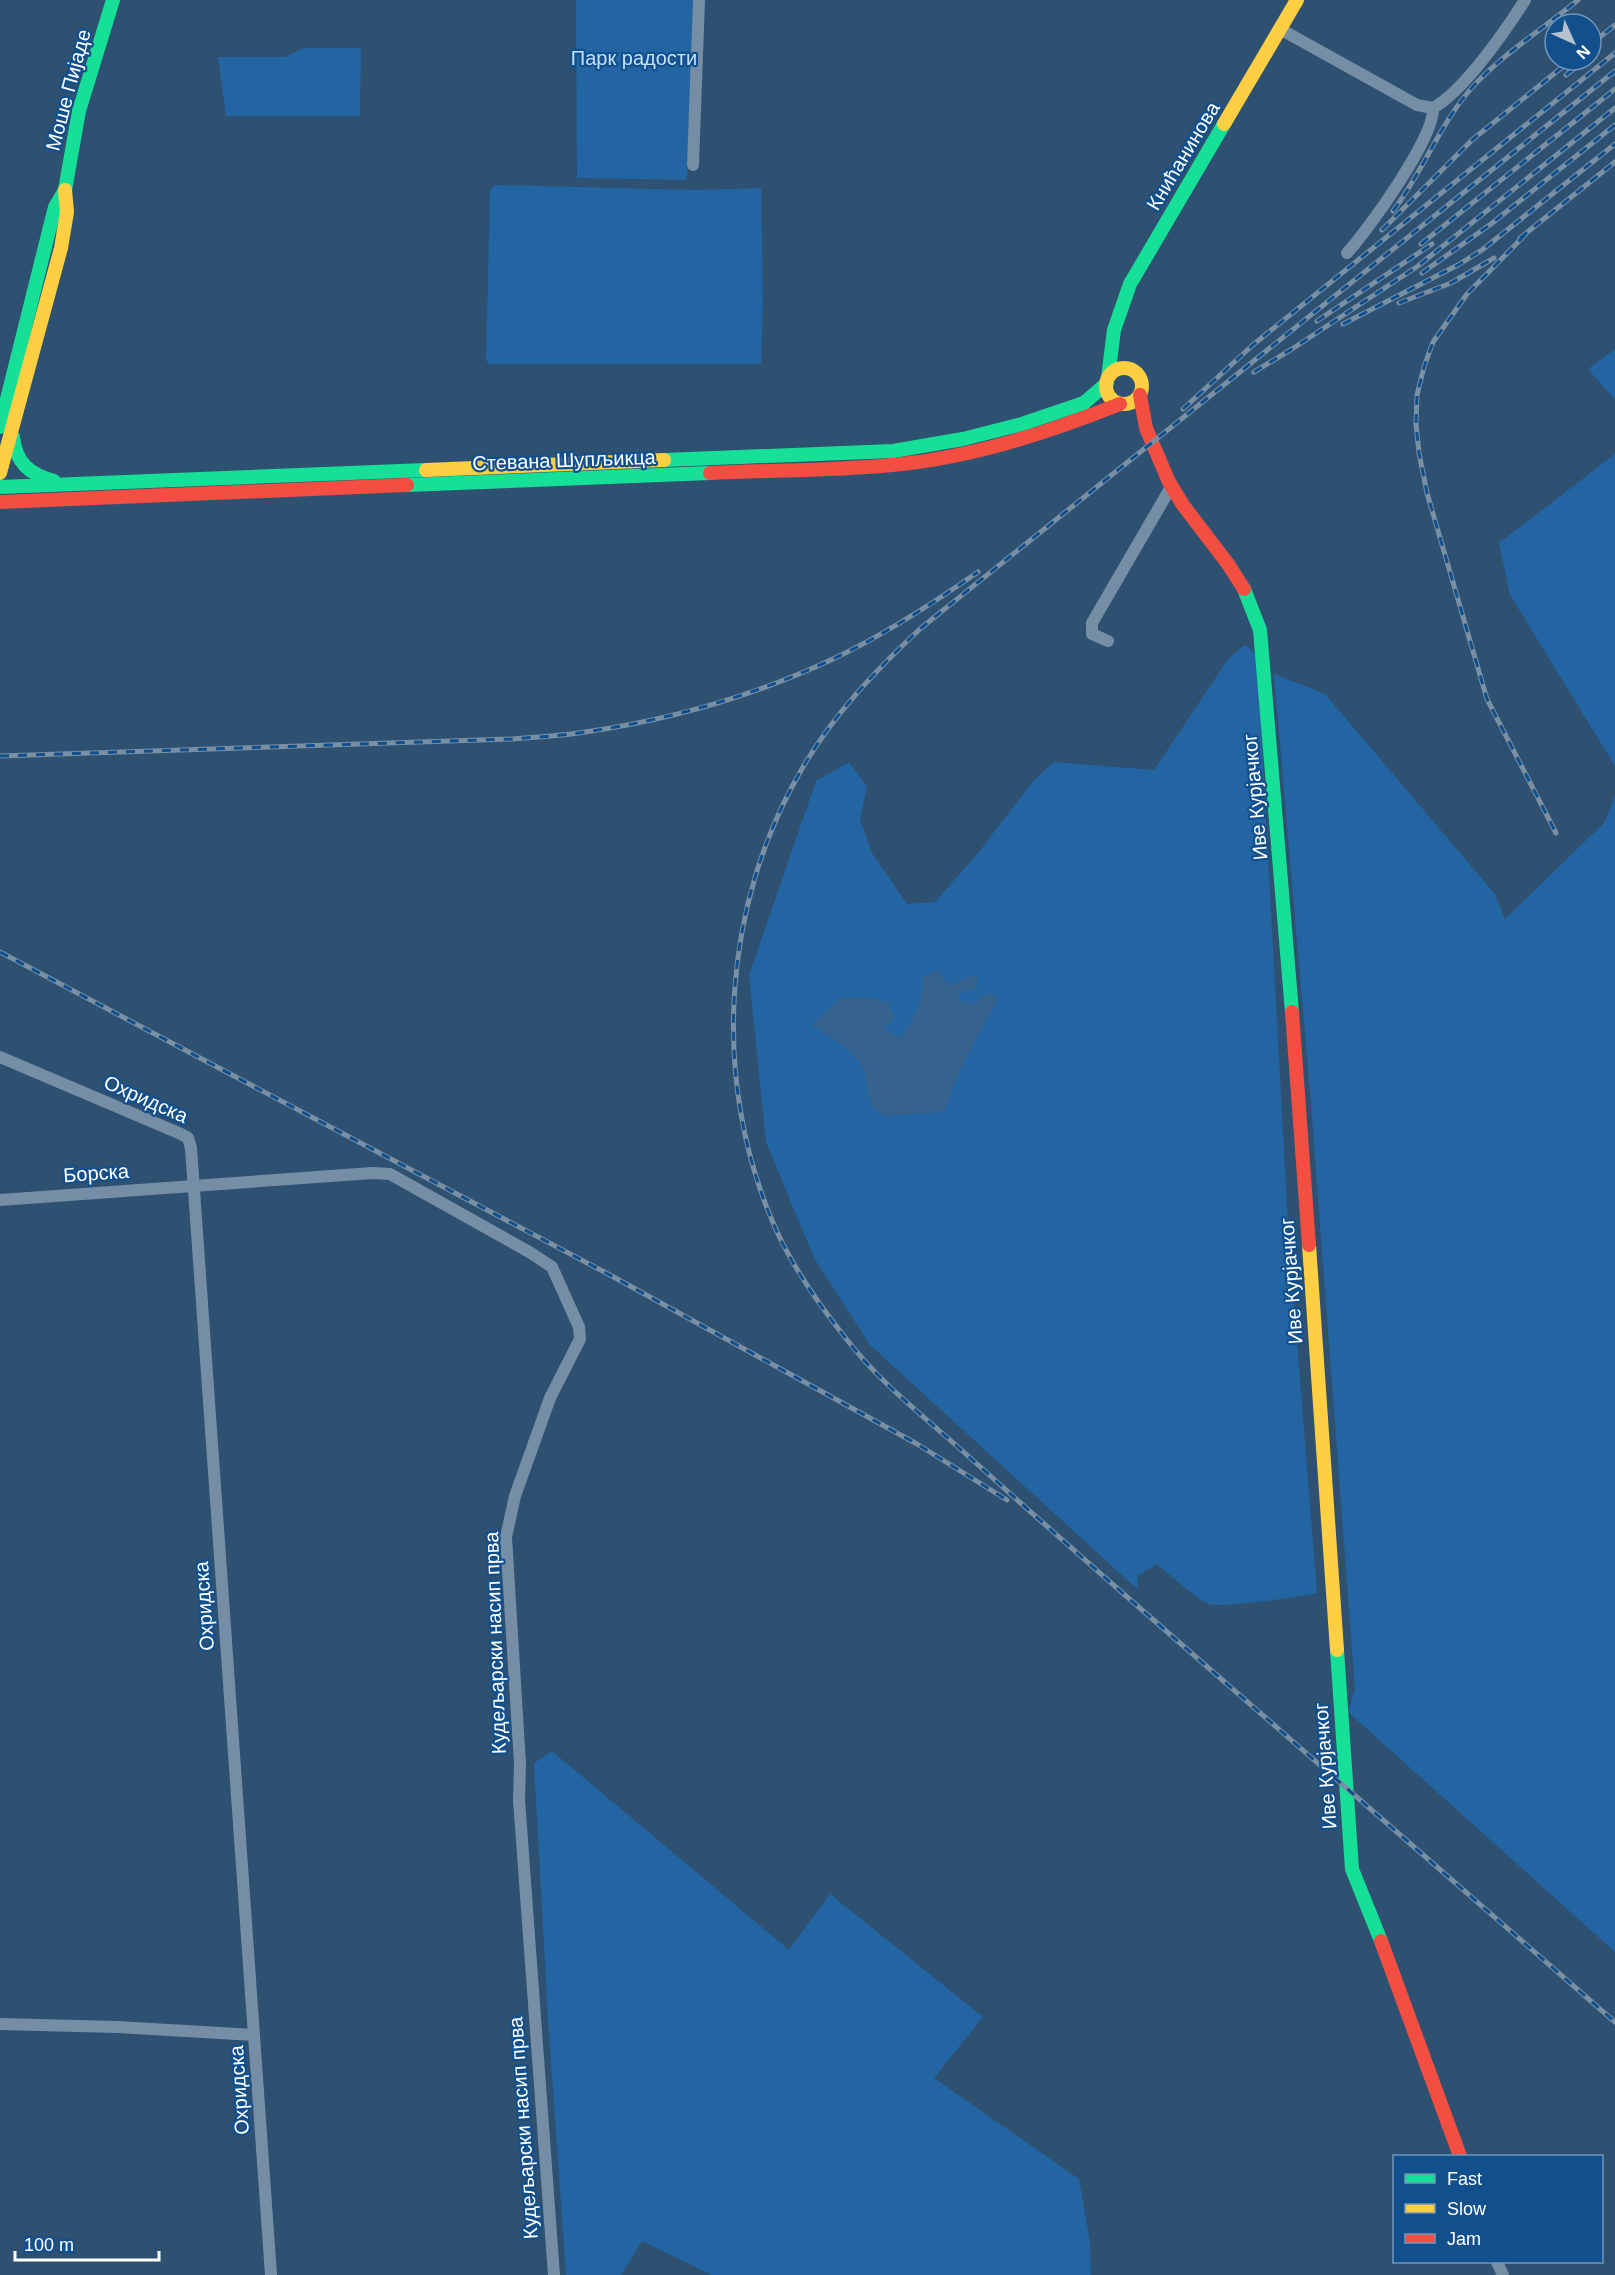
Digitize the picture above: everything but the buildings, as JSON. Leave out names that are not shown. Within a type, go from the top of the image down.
[{"type":"main road","name":"Моше Пијаде","points":[[6,429],[3,410],[55,207],[64,190],[80,111],[113,0]]},
{"type":"main road","name":"Книћанинова","points":[[1107,380],[1118,312],[1130,284],[1297,0]]},
{"type":"main road","name":"Моше Пијаде","points":[[0,473],[6,429],[67,220],[67,200],[64,190]]},
{"type":"main road","points":[[1113,336],[1131,370]]},
{"type":"main road","points":[[1131,370],[1141,381],[1140,395],[1132,402],[1122,404],[1109,396],[1107,380],[1116,371],[1131,370]]},
{"type":"main road","name":"Стевана Шупљикца","points":[[0,487],[892,451],[963,439],[1022,424],[1084,403],[1107,380]]},
{"type":"main road","name":"Иве Курјачког","points":[[1140,395],[1142,418],[1171,487],[1246,589],[1255,608],[1260,630],[1291,995],[1348,1790],[1350,1856],[1352,1869],[1459,2155]]},
{"type":"main road","name":"Стевана Шупљикца","points":[[0,502],[674,476],[892,465],[967,454],[1006,445],[1044,434],[1122,404]]},
{"type":"main road","points":[[6,429],[21,464],[42,478],[70,484]]},
{"type":"street","points":[[693,165],[699,0]]},
{"type":"street","points":[[1280,29],[1417,105],[1433,108],[1443,103],[1493,46],[1525,0]]},
{"type":"street","points":[[1347,253],[1366,232],[1409,166],[1432,123],[1433,108]]},
{"type":"street","points":[[1122,404],[1142,418]]},
{"type":"street","points":[[1108,641],[1092,634],[1092,623],[1171,487]]},
{"type":"street","name":"Охридска","points":[[0,1057],[181,1134],[188,1138],[191,1148],[272,2275]]},
{"type":"street","name":"Кудељарски насип прва","points":[[194,1186],[372,1173],[390,1174],[552,1267],[579,1327],[580,1340],[550,1398],[515,1496],[506,1537],[519,1800],[554,2275]]},
{"type":"street","name":"Борска","points":[[0,1200],[194,1186]]},
{"type":"street","points":[[0,2024],[117,2027],[254,2035]]},
{"type":"green space","name":"Парк радости","points":[[576,0],[693,0],[687,180],[577,178]]},
{"type":"green space","points":[[303,48],[361,48],[360,116],[226,116],[218,57],[285,57]]},
{"type":"green space","points":[[494,185],[697,190],[761,188],[763,301],[761,364],[489,364],[486,360],[490,191]]},
{"type":"green space","points":[[1615,349],[1615,400],[1588,369]]},
{"type":"green space","points":[[1615,454],[1615,766],[1510,595],[1499,543]]},
{"type":"green space","points":[[1245,645],[1257,655],[1289,1242],[1317,1593],[1262,1602],[1217,1605],[1209,1604],[1198,1597],[1156,1564],[1138,1576],[1137,1589],[870,1345],[814,1258],[766,1142],[749,975],[816,781],[849,762],[867,787],[860,819],[872,853],[907,904],[935,902],[978,853],[1033,781],[1054,762],[1154,770],[1228,659]]},
{"type":"green space","points":[[1274,674],[1325,694],[1495,894],[1505,919],[1604,823],[1615,797],[1615,1952],[1348,1712],[1355,1689],[1310,1091]]},
{"type":"green space","points":[[552,1751],[789,1950],[830,1894],[983,2017],[934,2078],[1079,2179],[1090,2242],[1091,2275],[712,2275],[642,2241],[621,2275],[566,2275],[548,2019],[534,1763]]},
{"type":"shaded area","points":[[939,970],[948,985],[977,974],[977,988],[958,994],[962,1002],[974,1004],[983,995],[993,993],[997,1000],[960,1070],[944,1112],[885,1116],[873,1106],[870,1100],[865,1074],[858,1060],[840,1043],[812,1025],[840,998],[870,997],[888,1003],[895,1017],[884,1028],[901,1038],[918,1009],[922,994],[922,977]]},
{"type":"railway","points":[[1393,211],[1448,120],[1469,91],[1507,55],[1578,0]]},
{"type":"railway","points":[[1603,34],[1615,25]]},
{"type":"railway","points":[[1183,409],[1254,344],[1615,53]]},
{"type":"railway","points":[[1615,71],[921,628],[888,660],[828,729],[803,767],[776,820],[755,876],[742,934],[734,993],[734,1052],[741,1112],[754,1169],[774,1225],[789,1256],[827,1314],[861,1357],[905,1400],[1070,1546],[1615,2022]]},
{"type":"railway","points":[[1382,230],[1472,140],[1556,72]]},
{"type":"railway","points":[[1566,75],[1570,72]]},
{"type":"railway","points":[[1421,244],[1615,89]]},
{"type":"railway","points":[[1254,372],[1418,266],[1615,108]]},
{"type":"railway","points":[[1422,273],[1491,224],[1615,125]]},
{"type":"railway","points":[[1343,324],[1458,265],[1482,250],[1615,144]]},
{"type":"railway","points":[[1520,238],[1615,162]]},
{"type":"railway","points":[[1525,235],[1467,294],[1433,342],[1417,395],[1416,424],[1427,493],[1487,699],[1556,833]]},
{"type":"railway","points":[[1317,321],[1432,244]]},
{"type":"railway","points":[[1399,303],[1451,283],[1494,258]]},
{"type":"railway","points":[[0,756],[512,739],[617,727],[680,713],[743,695],[804,672],[852,650],[889,629],[978,572]]},
{"type":"railway","points":[[0,952],[610,1275],[917,1444],[1007,1500]]},
{"type":"traffic: fast","points":[[0,427],[55,207],[65,190],[79,111],[113,0]]},
{"type":"traffic: fast","points":[[1108,378],[1114,330],[1130,284],[1224,124]]},
{"type":"traffic: fast","points":[[664,460],[893,451],[963,439],[1022,424],[1084,403],[1107,383]]},
{"type":"traffic: fast","points":[[13,437],[17,454],[25,466],[37,475],[54,481]]},
{"type":"traffic: fast","points":[[0,487],[426,470]]},
{"type":"traffic: fast","points":[[407,485],[710,473]]},
{"type":"traffic: fast","points":[[1244,589],[1260,630],[1292,1012]]},
{"type":"traffic: fast","points":[[1337,1650],[1352,1869],[1381,1941]]},
{"type":"traffic: slow","points":[[1224,124],[1297,0]]},
{"type":"traffic: slow","points":[[0,473],[61,248],[67,212],[65,190]]},
{"type":"traffic: slow","points":[[1124,368],[1136,374],[1142,386],[1136,398],[1124,404],[1112,398],[1106,386],[1112,374],[1124,368]]},
{"type":"traffic: slow","points":[[426,470],[664,460]]},
{"type":"traffic: slow","points":[[1309,1245],[1337,1650]]},
{"type":"traffic: jam","points":[[1140,395],[1146,428],[1169,482],[1244,589]]},
{"type":"traffic: jam","points":[[710,473],[847,468],[921,462],[1008,443],[1120,404]]},
{"type":"traffic: jam","points":[[0,502],[407,485]]},
{"type":"traffic: jam","points":[[1292,1012],[1309,1245]]},
{"type":"traffic: jam","points":[[1381,1941],[1460,2155]]}]
